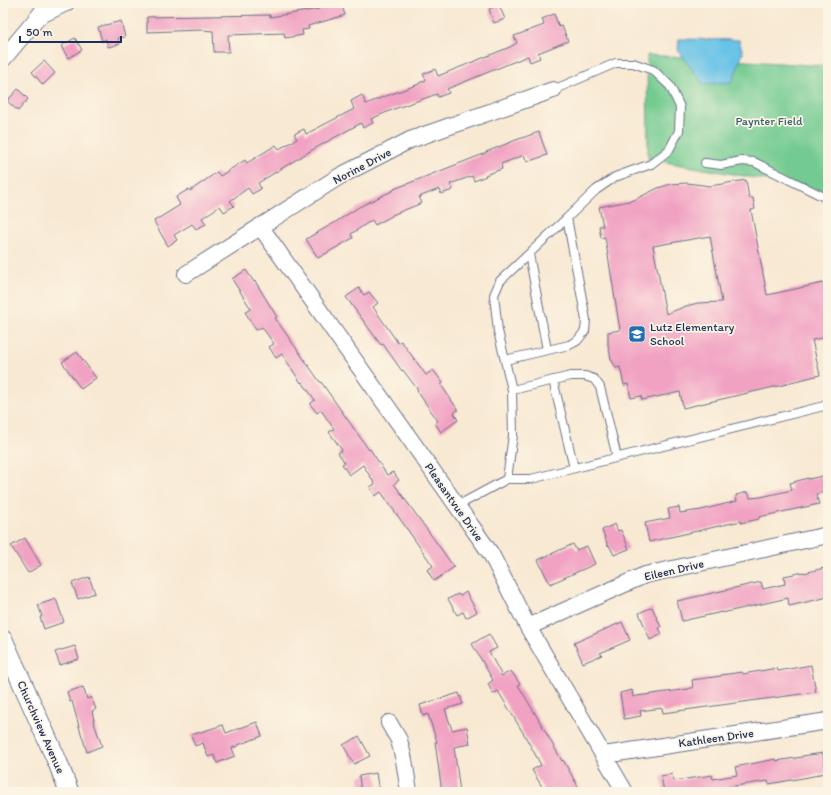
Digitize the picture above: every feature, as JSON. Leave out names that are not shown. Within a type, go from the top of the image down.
[{"type":"street","points":[[3,59],[40,16],[48,3]]},
{"type":"street","points":[[40,16],[66,3]]},
{"type":"street","name":"Norine Drive","points":[[186,274],[340,176],[410,140],[553,90]]},
{"type":"street","name":"Pleasantvue Drive","points":[[260,226],[491,554],[528,627],[625,792]]},
{"type":"street","name":"Eileen Drive","points":[[528,627],[645,575],[828,536]]},
{"type":"street","name":"Churchview Avenue","points":[[3,640],[58,763],[69,792]]},
{"type":"street","name":"Kathleen Drive","points":[[604,755],[828,721]]},
{"type":"street","points":[[390,723],[399,740],[409,792]]},
{"type":"lane","points":[[507,479],[513,435],[512,390],[498,331],[494,295],[500,281],[596,190],[615,177],[651,164],[669,150],[679,131],[680,107],[670,86],[653,70],[633,63],[616,63],[553,90]]},
{"type":"lane","points":[[705,163],[721,165],[742,161],[754,162],[828,199]]},
{"type":"lane","points":[[504,360],[568,345],[577,341],[585,331],[586,320],[567,218]]},
{"type":"lane","points":[[529,254],[547,350]]},
{"type":"lane","points":[[512,390],[571,376],[585,376],[594,379],[600,387],[617,457]]},
{"type":"lane","points":[[553,380],[574,468]]},
{"type":"lane","points":[[457,506],[507,479],[530,479],[828,406]]},
{"type":"green space","points":[[637,3],[692,3],[639,10]]},
{"type":"green space","name":"Paynter Field","points":[[647,55],[828,66],[828,191],[648,159]]},
{"type":"water","points":[[679,39],[739,40],[743,53],[732,82],[703,84],[678,50]]},
{"type":"building","points":[[329,3],[341,3],[345,15],[308,26],[309,29],[302,30],[303,35],[285,38],[284,33],[228,35],[229,52],[214,52],[213,31],[147,32],[147,17],[270,15],[270,17],[319,9],[318,6]]},
{"type":"building","points":[[499,5],[505,19],[494,23],[489,9]]},
{"type":"building","points":[[554,14],[559,27],[562,26],[568,41],[538,53],[540,58],[530,62],[528,56],[447,89],[449,93],[438,97],[437,94],[394,109],[371,119],[373,123],[363,128],[361,123],[312,150],[258,183],[261,189],[252,194],[248,188],[230,201],[234,206],[224,212],[220,206],[202,218],[206,224],[196,229],[192,224],[174,235],[177,240],[168,246],[157,227],[154,221],[180,205],[176,197],[189,189],[190,191],[217,172],[220,176],[245,160],[247,163],[276,145],[279,149],[297,139],[294,134],[304,129],[306,134],[354,109],[351,101],[362,95],[366,104],[419,84],[426,80],[423,74],[435,69],[438,76],[510,47],[517,43],[514,36],[544,25],[542,19]]},
{"type":"building","points":[[121,21],[125,37],[118,38],[120,44],[108,47],[106,39],[102,41],[98,27]]},
{"type":"building","points":[[75,38],[82,50],[68,58],[61,46]]},
{"type":"building","points":[[44,61],[55,73],[43,85],[32,72]]},
{"type":"building","points":[[18,89],[28,99],[18,111],[7,101]]},
{"type":"building","points":[[539,132],[547,155],[527,162],[524,155],[501,164],[502,169],[474,181],[472,176],[450,184],[453,190],[441,194],[439,189],[419,197],[422,203],[392,215],[375,225],[372,220],[351,234],[353,238],[318,258],[306,239],[359,207],[394,189]]},
{"type":"building","name":"Lutz Elementary School","points":[[746,180],[749,198],[753,198],[755,209],[751,210],[767,295],[823,283],[828,305],[828,337],[812,340],[820,375],[683,408],[680,392],[642,400],[641,396],[631,398],[628,384],[624,385],[620,367],[616,368],[611,359],[608,345],[608,332],[620,330],[605,237],[601,238],[599,226],[603,226],[599,207],[634,200],[658,188],[671,184],[687,183],[710,186]],"holes":[[[710,236],[722,302],[698,303],[666,314],[653,246]]]},
{"type":"building","points":[[246,270],[254,282],[255,281],[277,317],[275,318],[369,450],[370,449],[387,475],[393,472],[399,480],[394,484],[454,567],[434,581],[427,570],[433,566],[381,492],[375,496],[370,487],[375,484],[363,465],[349,475],[342,464],[345,463],[338,453],[342,450],[329,432],[334,429],[321,410],[317,413],[310,404],[315,400],[302,382],[301,383],[282,354],[276,358],[269,347],[274,344],[262,327],[256,330],[245,312],[251,309],[232,279]]},
{"type":"building","points":[[359,288],[364,295],[369,292],[378,303],[373,307],[398,343],[401,341],[426,375],[433,370],[443,383],[441,385],[458,410],[454,413],[458,420],[441,432],[435,423],[438,421],[417,391],[418,390],[403,370],[402,371],[383,344],[381,345],[346,297]]},
{"type":"building","points":[[77,352],[96,378],[81,389],[62,362]]},
{"type":"building","points":[[828,475],[828,491],[816,494],[819,504],[759,517],[759,519],[741,523],[741,521],[649,542],[645,523],[670,518],[668,509],[679,507],[680,513],[701,510],[737,501],[736,495],[748,492],[750,498],[761,497],[792,490],[790,483]]},
{"type":"building","points":[[615,524],[618,531],[621,530],[629,549],[614,555],[609,545],[608,546],[602,530]]},
{"type":"building","points":[[25,538],[41,565],[28,573],[11,546]]},
{"type":"building","points":[[573,544],[576,550],[587,546],[595,564],[550,584],[538,560]]},
{"type":"building","points":[[828,567],[828,597],[789,606],[788,598],[682,621],[677,601],[761,582],[763,589],[785,584],[784,576]]},
{"type":"building","points":[[89,577],[95,593],[78,599],[72,583]]},
{"type":"building","points":[[466,592],[477,612],[466,618],[463,612],[457,615],[448,599],[458,594],[460,596]]},
{"type":"building","points":[[56,599],[64,622],[44,629],[40,617],[42,616],[38,605]]},
{"type":"building","points":[[652,607],[661,627],[659,628],[662,634],[650,640],[639,613]]},
{"type":"building","points":[[622,622],[630,640],[600,653],[602,655],[583,663],[574,643]]},
{"type":"building","points":[[489,634],[497,648],[489,652],[502,676],[511,671],[520,684],[518,685],[581,792],[545,792],[532,770],[541,765],[498,691],[493,694],[488,684],[493,680],[472,644]]},
{"type":"building","points":[[75,646],[79,659],[60,665],[55,652]]},
{"type":"building","points":[[811,665],[816,692],[663,713],[662,708],[640,711],[641,716],[624,719],[620,693],[632,690],[633,697],[689,689],[693,688],[692,680],[777,668],[778,671]]},
{"type":"building","points":[[83,687],[87,699],[91,697],[96,709],[92,711],[93,720],[102,746],[87,752],[72,701],[70,702],[67,692]]},
{"type":"building","points":[[459,693],[463,704],[445,709],[452,730],[467,727],[470,744],[454,747],[460,792],[442,792],[435,742],[437,742],[428,714],[423,716],[420,705]]},
{"type":"building","points":[[257,722],[262,736],[232,748],[235,756],[217,763],[214,755],[208,757],[203,743],[195,746],[191,735],[223,725],[226,733]]},
{"type":"building","points":[[359,736],[370,756],[354,764],[343,745]]},
{"type":"building","points":[[823,753],[826,773],[814,776],[769,784],[768,781],[715,789],[715,791],[706,792],[664,792],[661,776],[672,774],[674,781],[712,775],[713,779],[737,775],[735,767],[776,759],[776,761]]},
{"type":"building","points":[[376,773],[379,792],[361,792],[359,776]]},
{"type":"place","name":"Lutz Elementary School","points":[[637,334]]}]
